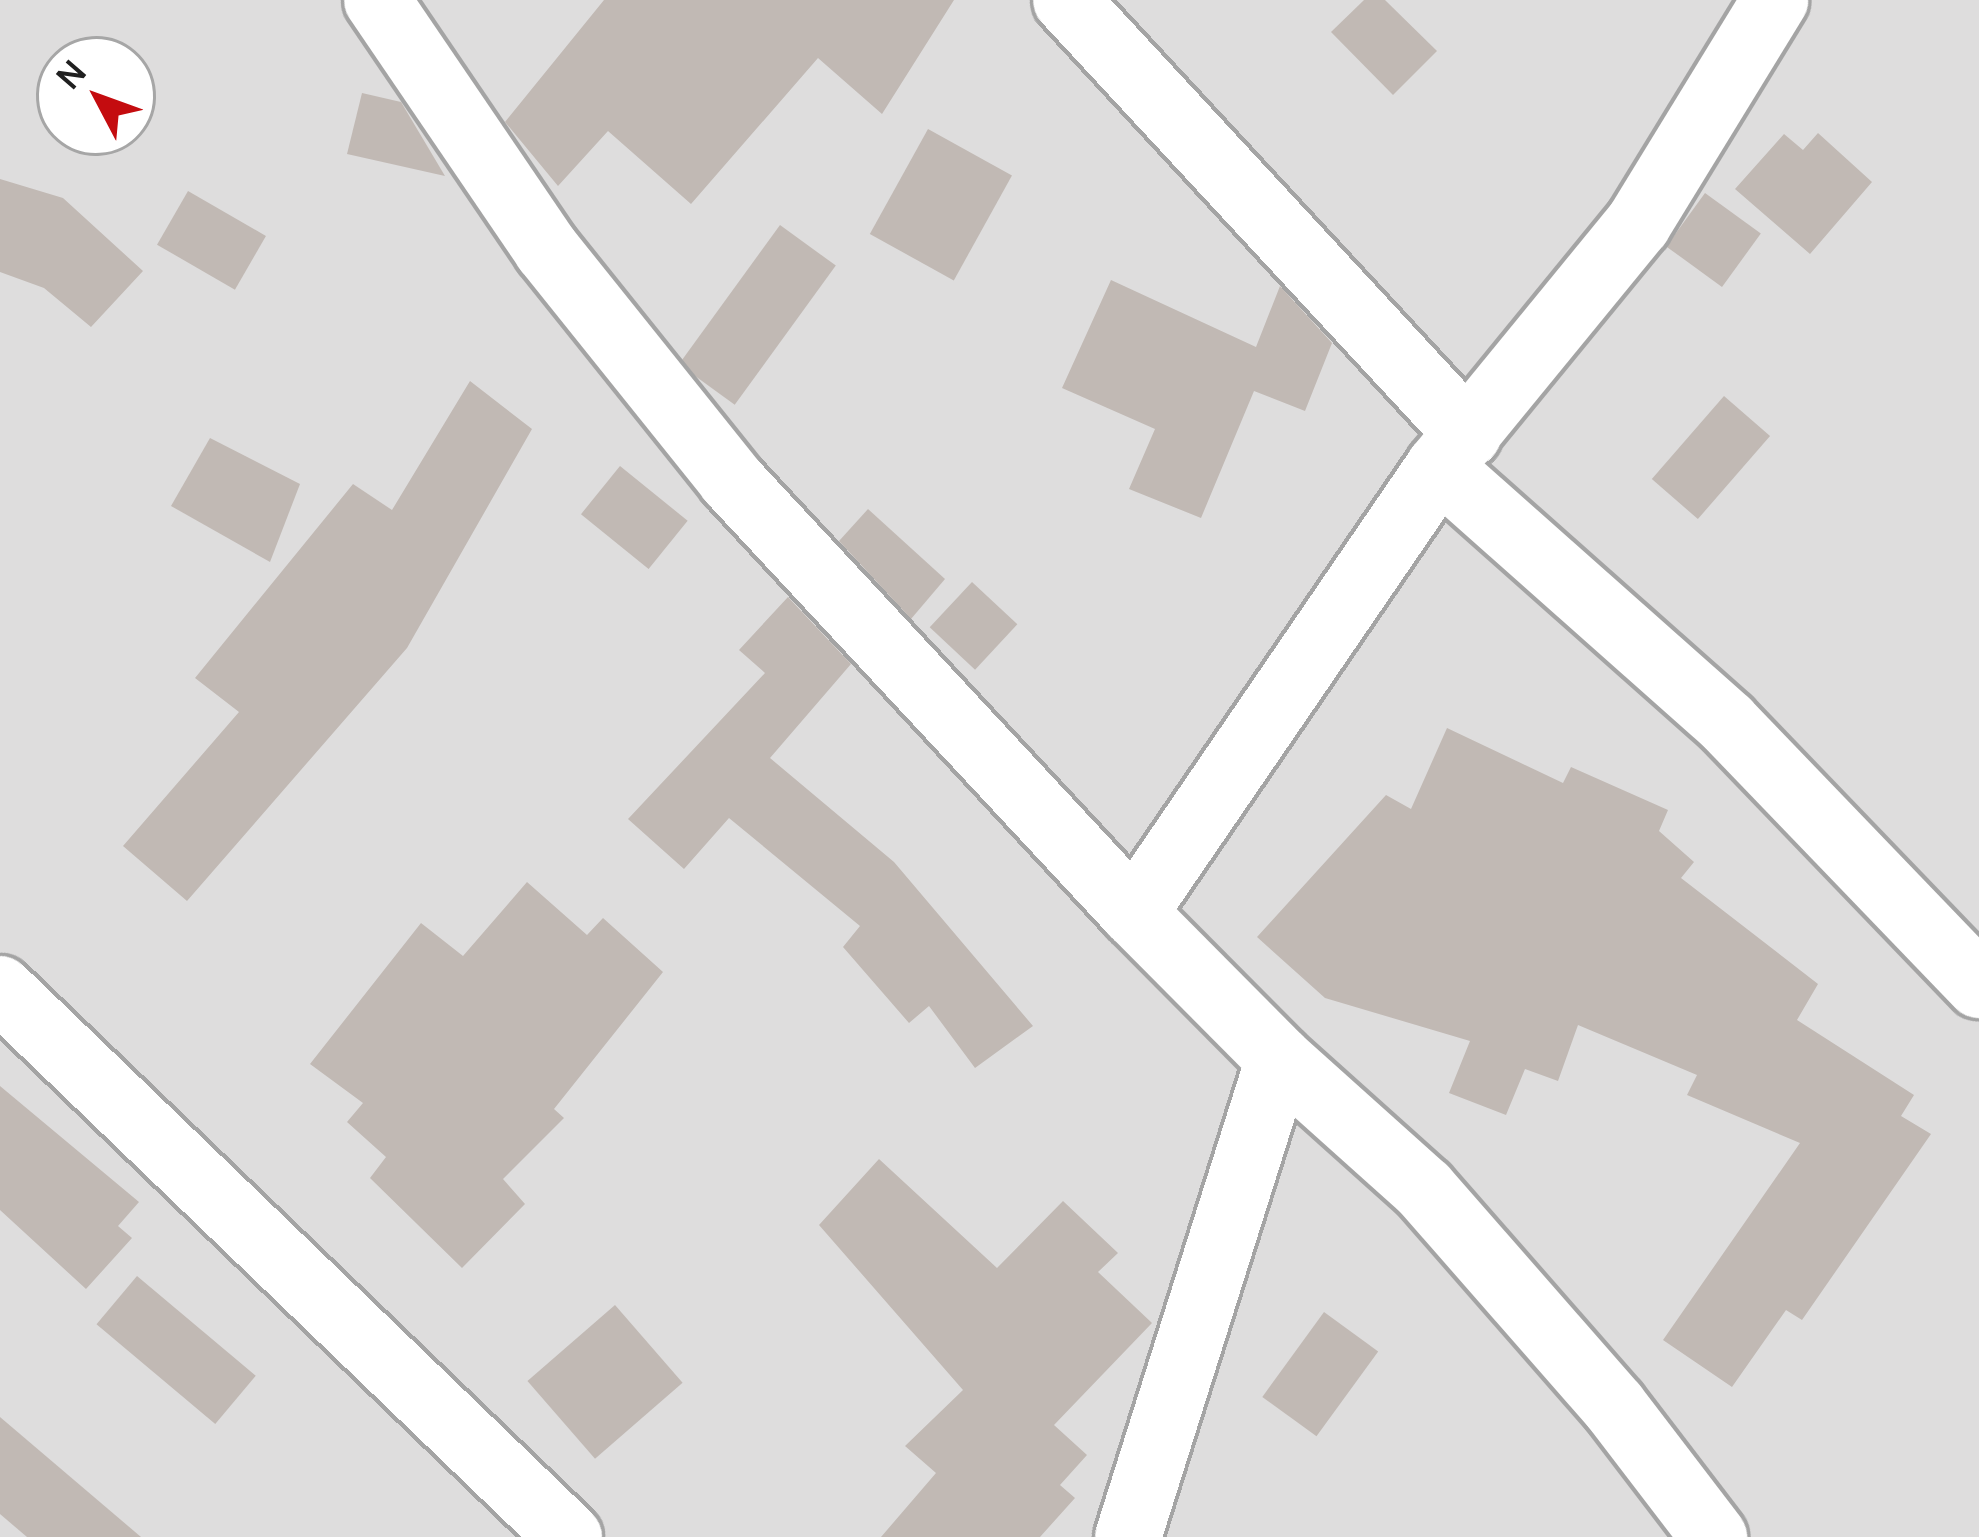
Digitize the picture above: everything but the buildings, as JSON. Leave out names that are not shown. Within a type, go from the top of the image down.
[{"type":"street","points":[[377,0],[547,250],[731,480],[1134,913],[1280,1059],[1424,1189],[1614,1406],[1714,1537]]},
{"type":"street","points":[[1066,0],[1453,450],[1727,723],[1979,985]]},
{"type":"street","points":[[1134,913],[1453,450],[1638,224],[1774,0]]},
{"type":"street","points":[[0,989],[569,1537]]},
{"type":"street","points":[[1128,1537],[1280,1059]]},
{"type":"shaded area","points":[[0,0],[1979,0],[1979,1537],[0,1537]]}]
